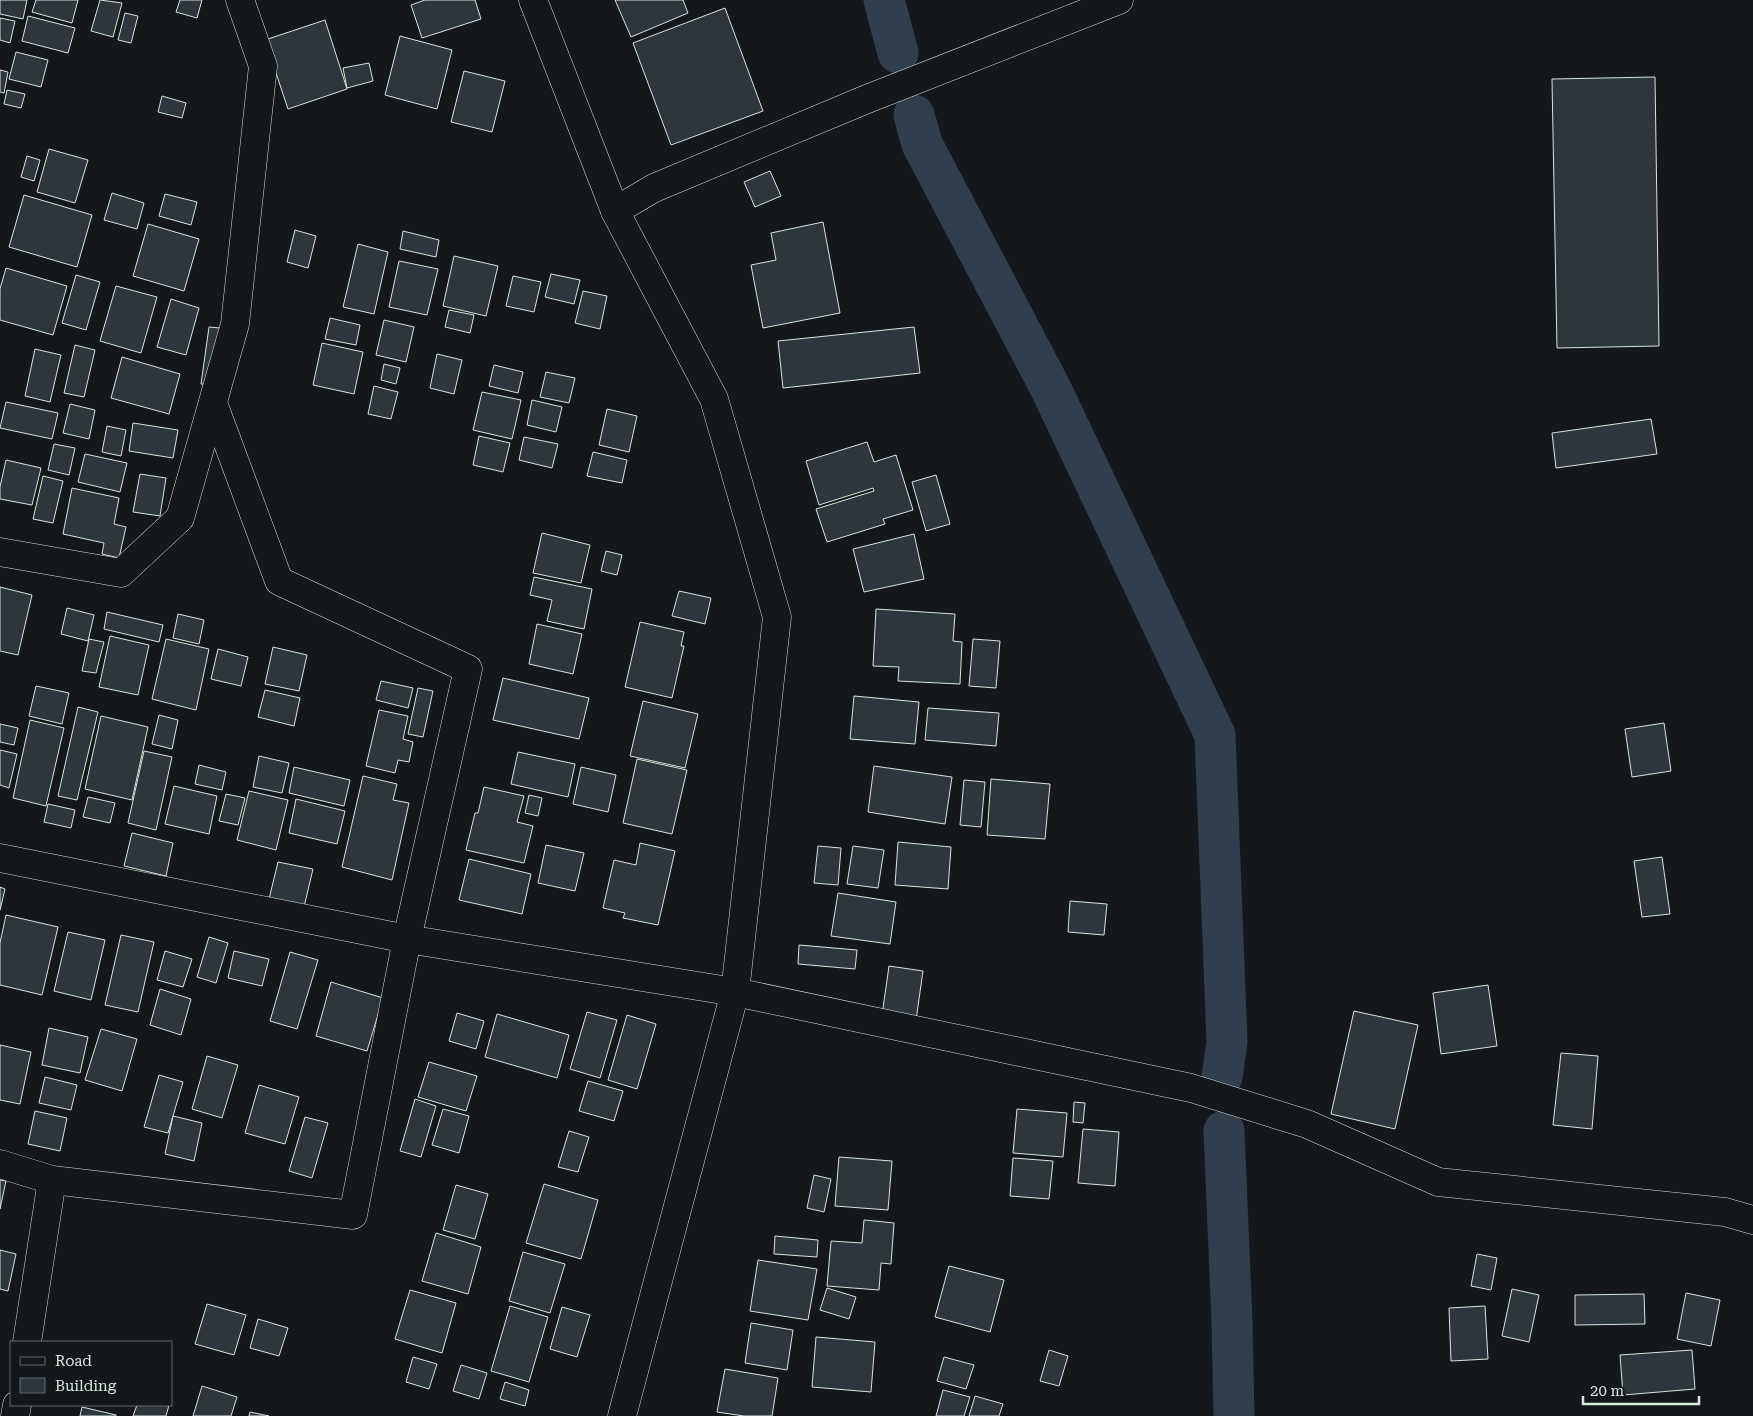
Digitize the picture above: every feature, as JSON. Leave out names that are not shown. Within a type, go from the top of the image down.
[{"type":"street","points":[[0,552],[120,573],[180,518],[235,324],[262,66],[240,0]]},
{"type":"street","points":[[533,0],[615,211],[714,399],[777,617],[735,992],[622,1416]]},
{"type":"street","points":[[615,211],[663,184],[867,99],[1119,0]]},
{"type":"street","points":[[0,1164],[52,1180],[353,1215],[407,939],[468,670],[279,581],[213,403]]},
{"type":"street","points":[[0,858],[407,939],[735,992],[1191,1088],[1307,1124],[1438,1182],[1725,1212],[1753,1220]]},
{"type":"street","points":[[27,1341],[52,1180]]},
{"type":"building","points":[[0,0],[27,0],[23,19],[0,14]]},
{"type":"building","points":[[36,0],[78,0],[72,23],[32,12]]},
{"type":"building","points":[[100,0],[122,3],[113,37],[91,31]]},
{"type":"building","points":[[180,0],[202,0],[197,18],[176,12]]},
{"type":"building","points":[[425,0],[475,0],[481,19],[422,38],[411,5]]},
{"type":"building","points":[[615,0],[683,0],[688,13],[631,37]]},
{"type":"building","points":[[725,8],[763,111],[671,145],[633,43]]},
{"type":"building","points":[[125,13],[138,16],[131,43],[118,40]]},
{"type":"building","points":[[28,16],[75,28],[68,53],[22,41]]},
{"type":"building","points":[[0,18],[15,21],[10,43],[0,40]]},
{"type":"building","points":[[325,20],[347,89],[288,109],[265,40]]},
{"type":"building","points":[[400,36],[452,50],[437,109],[385,95]]},
{"type":"building","points":[[16,52],[48,60],[41,87],[9,79]]},
{"type":"building","points":[[369,63],[373,81],[347,88],[343,68]]},
{"type":"building","points":[[0,70],[8,72],[4,93],[0,92]]},
{"type":"building","points":[[464,71],[505,81],[492,132],[451,122]]},
{"type":"building","points":[[1655,77],[1659,346],[1557,348],[1552,79]]},
{"type":"building","points":[[7,90],[25,94],[21,108],[4,104]]},
{"type":"building","points":[[162,96],[186,103],[182,118],[158,112]]},
{"type":"building","points":[[49,149],[88,160],[75,203],[37,192]]},
{"type":"building","points":[[27,156],[40,160],[34,181],[21,177]]},
{"type":"building","points":[[770,171],[781,196],[755,207],[744,182]]},
{"type":"building","points":[[112,193],[144,203],[137,229],[104,220]]},
{"type":"building","points":[[165,194],[197,202],[191,225],[159,216]]},
{"type":"building","points":[[24,195],[92,215],[77,267],[9,247]]},
{"type":"building","points":[[823,222],[840,313],[763,328],[751,265],[776,260],[771,233]]},
{"type":"building","points":[[148,224],[199,239],[184,291],[133,276]]},
{"type":"building","points":[[295,230],[316,236],[308,268],[287,262]]},
{"type":"building","points":[[403,231],[439,240],[436,257],[400,249]]},
{"type":"building","points":[[358,244],[388,252],[374,314],[343,307]]},
{"type":"building","points":[[454,256],[498,266],[486,316],[443,306]]},
{"type":"building","points":[[399,261],[438,269],[427,315],[389,307]]},
{"type":"building","points":[[6,268],[67,286],[53,335],[0,320],[0,289]]},
{"type":"building","points":[[551,274],[580,280],[574,304],[545,297]]},
{"type":"building","points":[[76,275],[100,282],[86,330],[62,323]]},
{"type":"building","points":[[513,276],[541,282],[534,312],[506,306]]},
{"type":"building","points":[[116,286],[157,297],[141,353],[100,341]]},
{"type":"building","points":[[583,291],[607,296],[600,329],[575,323]]},
{"type":"building","points":[[171,299],[199,308],[186,355],[157,347]]},
{"type":"building","points":[[449,310],[474,315],[470,333],[445,327]]},
{"type":"building","points":[[330,318],[360,325],[356,345],[325,339]]},
{"type":"building","points":[[384,320],[414,327],[406,362],[376,355]]},
{"type":"building","points":[[209,327],[220,328],[212,385],[201,384]]},
{"type":"building","points":[[914,327],[920,373],[783,388],[778,341]]},
{"type":"building","points":[[322,343],[363,352],[354,394],[313,385]]},
{"type":"building","points":[[75,345],[95,350],[84,397],[64,393]]},
{"type":"building","points":[[35,349],[61,355],[50,402],[25,396]]},
{"type":"building","points":[[437,354],[462,360],[454,394],[430,388]]},
{"type":"building","points":[[122,357],[180,374],[169,414],[111,398]]},
{"type":"building","points":[[384,364],[400,368],[396,384],[381,380]]},
{"type":"building","points":[[494,365],[523,372],[518,393],[489,386]]},
{"type":"building","points":[[546,372],[575,378],[569,403],[540,397]]},
{"type":"building","points":[[374,386],[398,392],[391,419],[368,414]]},
{"type":"building","points":[[482,392],[521,400],[512,439],[473,430]]},
{"type":"building","points":[[532,400],[562,407],[556,432],[527,425]]},
{"type":"building","points":[[6,402],[58,413],[52,439],[0,428]]},
{"type":"building","points":[[70,404],[95,410],[89,439],[63,433]]},
{"type":"building","points":[[607,409],[637,416],[629,452],[599,445]]},
{"type":"building","points":[[1651,419],[1657,454],[1556,468],[1552,433]]},
{"type":"building","points":[[133,423],[178,430],[173,458],[129,451]]},
{"type":"building","points":[[107,426],[126,430],[121,456],[102,452]]},
{"type":"building","points":[[479,436],[510,443],[503,472],[473,465]]},
{"type":"building","points":[[524,437],[558,444],[552,468],[519,460]]},
{"type":"building","points":[[867,442],[874,462],[896,455],[913,510],[883,519],[885,524],[827,542],[816,509],[874,491],[873,488],[819,505],[806,461]]},
{"type":"building","points":[[54,444],[75,448],[69,475],[48,470]]},
{"type":"building","points":[[593,452],[627,460],[622,483],[587,476]]},
{"type":"building","points":[[85,454],[127,463],[120,492],[78,482]]},
{"type":"building","points":[[6,460],[41,468],[32,505],[0,499],[0,487]]},
{"type":"building","points":[[140,474],[166,478],[160,516],[133,512]]},
{"type":"building","points":[[936,475],[950,524],[926,531],[912,482]]},
{"type":"building","points":[[43,476],[63,481],[53,523],[33,519]]},
{"type":"building","points":[[72,488],[119,498],[114,524],[126,527],[119,558],[102,554],[104,543],[63,534]]},
{"type":"building","points":[[542,533],[590,545],[581,583],[533,573]]},
{"type":"building","points":[[914,534],[924,579],[864,592],[853,549]]},
{"type":"building","points":[[606,551],[622,555],[617,575],[601,571]]},
{"type":"building","points":[[534,577],[592,589],[584,629],[547,621],[552,600],[530,595]]},
{"type":"building","points":[[0,587],[32,595],[18,655],[0,651]]},
{"type":"building","points":[[679,591],[711,598],[705,624],[672,616]]},
{"type":"building","points":[[67,608],[94,615],[88,641],[61,634]]},
{"type":"building","points":[[876,609],[955,614],[953,641],[962,642],[960,684],[898,681],[899,667],[873,666]]},
{"type":"building","points":[[107,612],[163,625],[159,642],[104,629]]},
{"type":"building","points":[[178,614],[204,620],[199,644],[173,638]]},
{"type":"building","points":[[640,622],[684,632],[681,646],[684,646],[672,698],[625,687]]},
{"type":"building","points":[[537,624],[582,634],[573,674],[529,664]]},
{"type":"building","points":[[110,636],[149,645],[138,695],[99,687]]},
{"type":"building","points":[[89,639],[104,642],[96,673],[82,671]]},
{"type":"building","points":[[166,639],[209,649],[196,710],[152,699]]},
{"type":"building","points":[[973,639],[1000,641],[996,688],[969,686]]},
{"type":"building","points":[[273,647],[307,655],[299,691],[265,684]]},
{"type":"building","points":[[218,649],[248,657],[241,686],[211,679]]},
{"type":"building","points":[[503,678],[589,698],[579,739],[493,720]]},
{"type":"building","points":[[381,681],[413,688],[408,708],[376,700]]},
{"type":"building","points":[[36,686],[69,693],[62,724],[29,716]]},
{"type":"building","points":[[418,688],[433,691],[423,737],[408,734]]},
{"type":"building","points":[[265,690],[300,698],[294,726],[258,717]]},
{"type":"building","points":[[854,696],[919,702],[915,744],[850,739]]},
{"type":"building","points":[[643,701],[698,714],[685,768],[630,756]]},
{"type":"building","points":[[78,707],[98,712],[77,800],[58,796]]},
{"type":"building","points":[[928,708],[999,713],[996,746],[925,740]]},
{"type":"building","points":[[379,710],[408,716],[403,739],[413,742],[409,762],[398,760],[395,773],[366,766]]},
{"type":"building","points":[[159,715],[178,720],[172,749],[152,744]]},
{"type":"building","points":[[101,716],[148,727],[132,800],[85,789]]},
{"type":"building","points":[[30,720],[64,728],[46,806],[13,798]]},
{"type":"building","points":[[1664,723],[1671,771],[1632,777],[1625,729]]},
{"type":"building","points":[[0,724],[18,728],[14,745],[0,742]]},
{"type":"building","points":[[0,750],[17,754],[9,788],[0,785]]},
{"type":"building","points":[[144,751],[172,757],[156,830],[128,823]]},
{"type":"building","points":[[518,752],[575,764],[568,797],[511,784]]},
{"type":"building","points":[[259,756],[289,763],[282,793],[253,787]]},
{"type":"building","points":[[637,759],[687,770],[672,834],[623,823]]},
{"type":"building","points":[[199,765],[226,772],[222,790],[195,784]]},
{"type":"building","points":[[874,766],[952,777],[945,824],[868,812]]},
{"type":"building","points":[[294,767],[350,780],[344,806],[289,793]]},
{"type":"building","points":[[581,767],[616,775],[608,812],[573,804]]},
{"type":"building","points":[[363,776],[397,784],[393,800],[409,803],[392,880],[342,867]]},
{"type":"building","points":[[991,779],[1050,784],[1045,839],[987,835]]},
{"type":"building","points":[[964,780],[985,782],[981,827],[960,825]]},
{"type":"building","points":[[174,786],[217,796],[209,834],[165,824]]},
{"type":"building","points":[[484,787],[524,796],[517,822],[533,826],[524,863],[466,850],[475,813],[478,813]]},
{"type":"building","points":[[249,791],[288,800],[276,850],[237,840]]},
{"type":"building","points":[[226,794],[245,798],[238,825],[219,821]]},
{"type":"building","points":[[529,795],[542,798],[538,816],[525,813]]},
{"type":"building","points":[[88,797],[115,803],[110,823],[83,817]]},
{"type":"building","points":[[296,799],[345,811],[337,844],[289,833]]},
{"type":"building","points":[[48,804],[75,810],[71,828],[44,822]]},
{"type":"building","points":[[132,833],[173,843],[166,876],[124,866]]},
{"type":"building","points":[[898,842],[951,847],[948,889],[895,885]]},
{"type":"building","points":[[640,843],[675,851],[658,925],[623,918],[625,913],[603,908],[614,860],[636,865]]},
{"type":"building","points":[[546,845],[584,853],[575,891],[538,883]]},
{"type":"building","points":[[818,846],[841,848],[838,885],[814,883]]},
{"type":"building","points":[[853,846],[884,850],[878,888],[847,884]]},
{"type":"building","points":[[1662,857],[1670,914],[1642,917],[1634,861]]},
{"type":"building","points":[[469,859],[531,874],[522,914],[459,900]]},
{"type":"building","points":[[278,862],[313,869],[304,907],[269,899]]},
{"type":"building","points":[[0,887],[5,889],[0,910]]},
{"type":"building","points":[[838,893],[896,902],[890,944],[831,936]]},
{"type":"building","points":[[1070,901],[1107,904],[1104,935],[1068,932]]},
{"type":"building","points":[[6,915],[58,927],[42,995],[0,985],[0,943]]},
{"type":"building","points":[[68,932],[105,940],[91,1000],[54,991]]},
{"type":"building","points":[[121,935],[154,942],[138,1012],[105,1005]]},
{"type":"building","points":[[209,937],[228,943],[216,983],[197,977]]},
{"type":"building","points":[[799,945],[857,950],[855,969],[798,964]]},
{"type":"building","points":[[165,951],[192,959],[183,987],[157,980]]},
{"type":"building","points":[[234,951],[269,959],[262,986],[228,978]]},
{"type":"building","points":[[290,952],[318,960],[297,1029],[270,1021]]},
{"type":"building","points":[[889,966],[923,971],[916,1020],[882,1015]]},
{"type":"building","points":[[331,982],[383,998],[367,1051],[316,1036]]},
{"type":"building","points":[[1488,985],[1497,1046],[1441,1054],[1433,993]]},
{"type":"building","points":[[160,989],[191,999],[181,1035],[150,1025]]},
{"type":"building","points":[[1354,1011],[1418,1025],[1395,1129],[1331,1114]]},
{"type":"building","points":[[587,1012],[617,1020],[600,1078],[570,1069]]},
{"type":"building","points":[[457,1013],[484,1021],[476,1049],[449,1041]]},
{"type":"building","points":[[497,1014],[569,1035],[557,1078],[485,1057]]},
{"type":"building","points":[[627,1015],[656,1024],[637,1089],[608,1080]]},
{"type":"building","points":[[49,1028],[88,1037],[80,1073],[42,1065]]},
{"type":"building","points":[[101,1029],[137,1039],[122,1091],[85,1080]]},
{"type":"building","points":[[0,1045],[31,1052],[20,1104],[0,1100]]},
{"type":"building","points":[[1561,1053],[1598,1056],[1592,1129],[1553,1125]]},
{"type":"building","points":[[207,1056],[238,1065],[222,1118],[192,1109]]},
{"type":"building","points":[[429,1062],[477,1076],[466,1111],[418,1097]]},
{"type":"building","points":[[159,1075],[183,1082],[168,1133],[144,1127]]},
{"type":"building","points":[[45,1077],[77,1085],[71,1110],[39,1103]]},
{"type":"building","points":[[588,1081],[623,1091],[614,1121],[579,1111]]},
{"type":"building","points":[[259,1085],[299,1097],[285,1144],[245,1133]]},
{"type":"building","points":[[415,1099],[436,1106],[421,1157],[400,1151]]},
{"type":"building","points":[[1074,1102],[1085,1103],[1083,1123],[1073,1122]]},
{"type":"building","points":[[443,1109],[469,1116],[459,1153],[432,1145]]},
{"type":"building","points":[[1017,1109],[1067,1113],[1063,1157],[1013,1153]]},
{"type":"building","points":[[35,1111],[67,1118],[60,1151],[28,1144]]},
{"type":"building","points":[[173,1116],[202,1123],[194,1161],[165,1154]]},
{"type":"building","points":[[305,1117],[328,1123],[312,1178],[289,1171]]},
{"type":"building","points":[[1083,1129],[1119,1132],[1115,1186],[1078,1183]]},
{"type":"building","points":[[569,1131],[589,1137],[578,1172],[558,1167]]},
{"type":"building","points":[[839,1157],[892,1161],[888,1210],[835,1206]]},
{"type":"building","points":[[1013,1158],[1053,1161],[1049,1199],[1010,1196]]},
{"type":"building","points":[[814,1175],[831,1179],[824,1212],[807,1208]]},
{"type":"building","points":[[0,1180],[6,1181],[0,1209]]},
{"type":"building","points":[[544,1184],[598,1200],[581,1259],[526,1243]]},
{"type":"building","points":[[456,1185],[488,1194],[475,1239],[443,1230]]},
{"type":"building","points":[[864,1220],[894,1223],[891,1264],[881,1263],[879,1290],[827,1286],[831,1241],[862,1243]]},
{"type":"building","points":[[436,1233],[481,1247],[468,1294],[422,1281]]},
{"type":"building","points":[[775,1236],[818,1240],[817,1257],[774,1254]]},
{"type":"building","points":[[0,1250],[16,1254],[8,1291],[0,1289]]},
{"type":"building","points":[[523,1252],[565,1264],[550,1313],[509,1301]]},
{"type":"building","points":[[1477,1254],[1497,1258],[1491,1290],[1471,1286]]},
{"type":"building","points":[[758,1260],[817,1269],[808,1320],[750,1311]]},
{"type":"building","points":[[949,1266],[1004,1280],[990,1332],[935,1317]]},
{"type":"building","points":[[827,1288],[856,1297],[849,1319],[820,1310]]},
{"type":"building","points":[[1512,1289],[1539,1295],[1529,1342],[1502,1336]]},
{"type":"building","points":[[410,1290],[456,1303],[442,1353],[395,1339]]},
{"type":"building","points":[[1686,1293],[1720,1300],[1711,1346],[1677,1339]]},
{"type":"building","points":[[1644,1294],[1645,1324],[1575,1325],[1575,1295]]},
{"type":"building","points":[[207,1304],[246,1315],[234,1355],[195,1344]]},
{"type":"building","points":[[510,1306],[548,1317],[529,1382],[491,1371]]},
{"type":"building","points":[[1485,1306],[1488,1359],[1451,1361],[1449,1308]]},
{"type":"building","points":[[562,1307],[590,1315],[577,1357],[550,1349]]},
{"type":"building","points":[[258,1319],[288,1328],[279,1356],[250,1348]]},
{"type":"building","points":[[751,1323],[793,1330],[787,1370],[745,1363]]},
{"type":"building","points":[[816,1337],[875,1342],[871,1392],[812,1387]]},
{"type":"building","points":[[1049,1350],[1068,1356],[1059,1386],[1040,1381]]},
{"type":"building","points":[[1692,1350],[1695,1389],[1623,1395],[1620,1355]]},
{"type":"building","points":[[413,1357],[437,1364],[429,1389],[406,1382]]},
{"type":"building","points":[[944,1357],[974,1365],[966,1389],[937,1381]]},
{"type":"building","points":[[461,1365],[487,1373],[479,1399],[453,1391]]},
{"type":"building","points":[[725,1369],[778,1378],[772,1416],[744,1416],[717,1412]]},
{"type":"building","points":[[505,1382],[529,1390],[525,1406],[500,1399]]},
{"type":"building","points":[[202,1386],[237,1397],[231,1416],[193,1416]]},
{"type":"building","points":[[943,1390],[970,1397],[964,1416],[936,1416]]},
{"type":"building","points":[[975,1396],[1003,1404],[999,1416],[969,1416]]},
{"type":"building","points":[[137,1406],[169,1406],[166,1416],[133,1416]]},
{"type":"building","points":[[82,1407],[116,1415],[116,1416],[80,1416]]},
{"type":"building","points":[[250,1412],[269,1416],[249,1416]]},
{"type":"waterway","points":[[884,0],[898,53]]},
{"type":"waterway","points":[[914,115],[922,144],[1050,387],[1215,735],[1227,1042],[1222,1077]]},
{"type":"waterway","points":[[1224,1131],[1234,1416]]}]
